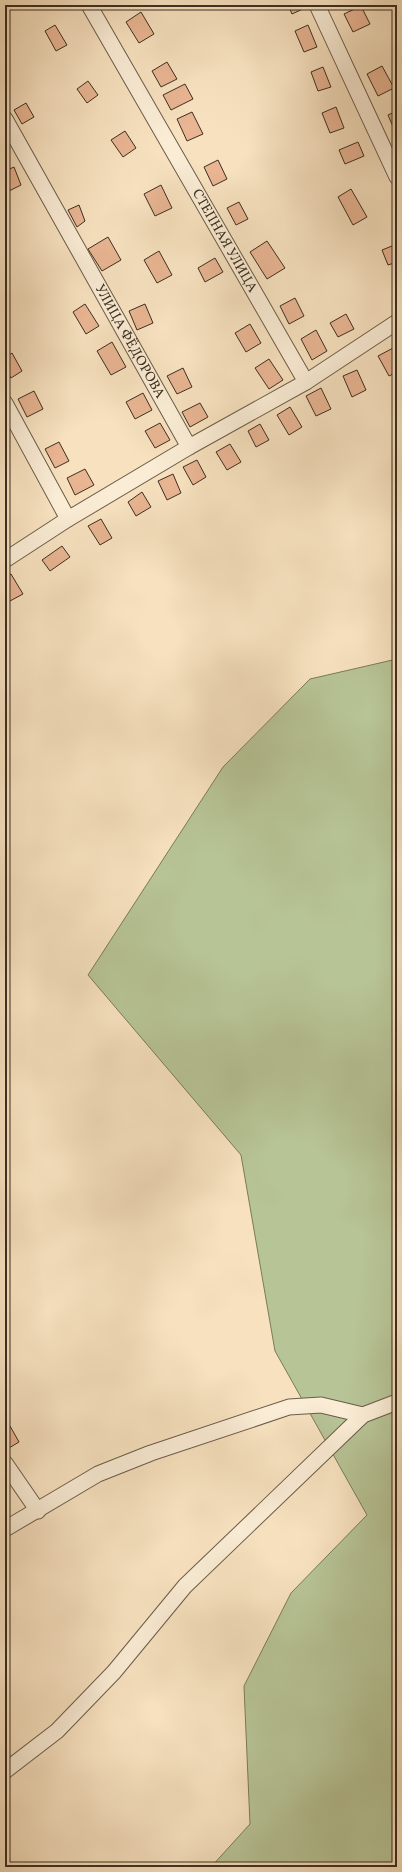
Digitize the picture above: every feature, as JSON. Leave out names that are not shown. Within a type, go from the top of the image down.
[{"type":"street","name":"СТЕПНАЯ УЛИЦА","points":[[89,5],[306,382]]},
{"type":"street","points":[[317,5],[397,178]]},
{"type":"street","name":"УЛИЦА ФЁДОРОВА","points":[[5,119],[189,447]]},
{"type":"street","points":[[5,560],[68,519],[189,447],[306,382],[397,322]]},
{"type":"street","points":[[5,403],[68,519]]},
{"type":"street","points":[[5,1771],[57,1731],[114,1672],[185,1586],[363,1416],[397,1402]]},
{"type":"street","points":[[5,1529],[98,1474],[151,1453],[289,1407],[321,1405],[363,1416]]},
{"type":"street","points":[[5,1463],[38,1510]]},
{"type":"green space","points":[[397,659],[397,1867],[211,1867],[250,1824],[244,1686],[291,1593],[367,1515],[275,1351],[241,1155],[88,975],[223,767],[310,679]]},
{"type":"building","points":[[288,5],[303,5],[305,8],[292,14]]},
{"type":"building","points":[[361,6],[370,24],[353,32],[344,14]]},
{"type":"building","points":[[141,12],[154,34],[139,43],[126,22]]},
{"type":"building","points":[[55,25],[67,45],[56,51],[45,31]]},
{"type":"building","points":[[308,25],[317,47],[304,52],[295,31]]},
{"type":"building","points":[[167,62],[177,79],[161,87],[152,71]]},
{"type":"building","points":[[382,66],[394,88],[378,96],[367,74]]},
{"type":"building","points":[[323,67],[331,87],[318,91],[311,72]]},
{"type":"building","points":[[88,81],[98,95],[87,103],[77,89]]},
{"type":"building","points":[[185,84],[193,99],[171,110],[163,95]]},
{"type":"building","points":[[26,103],[34,117],[22,124],[14,110]]},
{"type":"building","points":[[336,107],[344,128],[330,133],[322,113]]},
{"type":"building","points":[[397,111],[397,136],[388,115]]},
{"type":"building","points":[[192,112],[203,134],[187,141],[177,119]]},
{"type":"building","points":[[125,131],[136,148],[123,157],[111,140]]},
{"type":"building","points":[[358,142],[364,156],[345,164],[339,150]]},
{"type":"building","points":[[218,160],[227,179],[213,186],[204,167]]},
{"type":"building","points":[[14,167],[21,185],[9,191],[5,182],[5,171]]},
{"type":"building","points":[[161,185],[172,208],[155,216],[144,194]]},
{"type":"building","points":[[351,189],[367,217],[353,225],[338,197]]},
{"type":"building","points":[[239,202],[248,219],[236,225],[227,208]]},
{"type":"building","points":[[79,205],[85,221],[77,227],[68,210]]},
{"type":"building","points":[[108,237],[121,260],[102,271],[88,249]]},
{"type":"building","points":[[267,241],[285,268],[267,279],[250,252]]},
{"type":"building","points":[[397,244],[397,262],[388,265],[382,250]]},
{"type":"building","points":[[159,251],[172,275],[157,283],[144,260]]},
{"type":"building","points":[[215,258],[223,272],[205,282],[198,268]]},
{"type":"building","points":[[295,298],[304,316],[289,324],[280,306]]},
{"type":"building","points":[[85,304],[99,326],[86,334],[73,312]]},
{"type":"building","points":[[145,304],[153,323],[137,330],[129,311]]},
{"type":"building","points":[[346,314],[354,329],[338,337],[330,323]]},
{"type":"building","points":[[250,324],[261,343],[246,352],[235,333]]},
{"type":"building","points":[[316,330],[327,351],[312,360],[301,339]]},
{"type":"building","points":[[112,342],[126,367],[111,375],[97,351]]},
{"type":"building","points":[[395,347],[397,352],[397,372],[389,376],[378,356]]},
{"type":"building","points":[[12,353],[22,371],[11,378],[5,368],[5,358]]},
{"type":"building","points":[[269,359],[283,380],[269,389],[255,368]]},
{"type":"building","points":[[183,368],[192,387],[177,394],[167,376]]},
{"type":"building","points":[[357,370],[366,390],[352,397],[343,376]]},
{"type":"building","points":[[321,388],[331,409],[316,416],[306,396]]},
{"type":"building","points":[[34,391],[43,409],[27,417],[18,399]]},
{"type":"building","points":[[143,393],[152,410],[135,419],[126,402]]},
{"type":"building","points":[[200,403],[208,417],[190,427],[182,412]]},
{"type":"building","points":[[290,407],[302,427],[289,435],[277,415]]},
{"type":"building","points":[[160,423],[170,440],[155,448],[145,431]]},
{"type":"building","points":[[260,424],[269,440],[256,447],[248,431]]},
{"type":"building","points":[[5,429],[10,438],[5,440]]},
{"type":"building","points":[[59,442],[69,461],[55,468],[45,449]]},
{"type":"building","points":[[230,444],[241,462],[227,470],[216,452]]},
{"type":"building","points":[[197,460],[206,477],[193,485],[183,467]]},
{"type":"building","points":[[85,469],[94,485],[75,495],[67,478]]},
{"type":"building","points":[[173,474],[181,493],[167,500],[158,481]]},
{"type":"building","points":[[142,492],[151,507],[136,516],[128,502]]},
{"type":"building","points":[[101,519],[112,538],[100,545],[88,526]]},
{"type":"building","points":[[62,546],[70,557],[50,571],[42,560]]},
{"type":"building","points":[[11,574],[23,594],[10,601],[5,592],[5,577]]},
{"type":"building","points":[[10,1426],[19,1442],[9,1448],[5,1441],[5,1429]]}]
